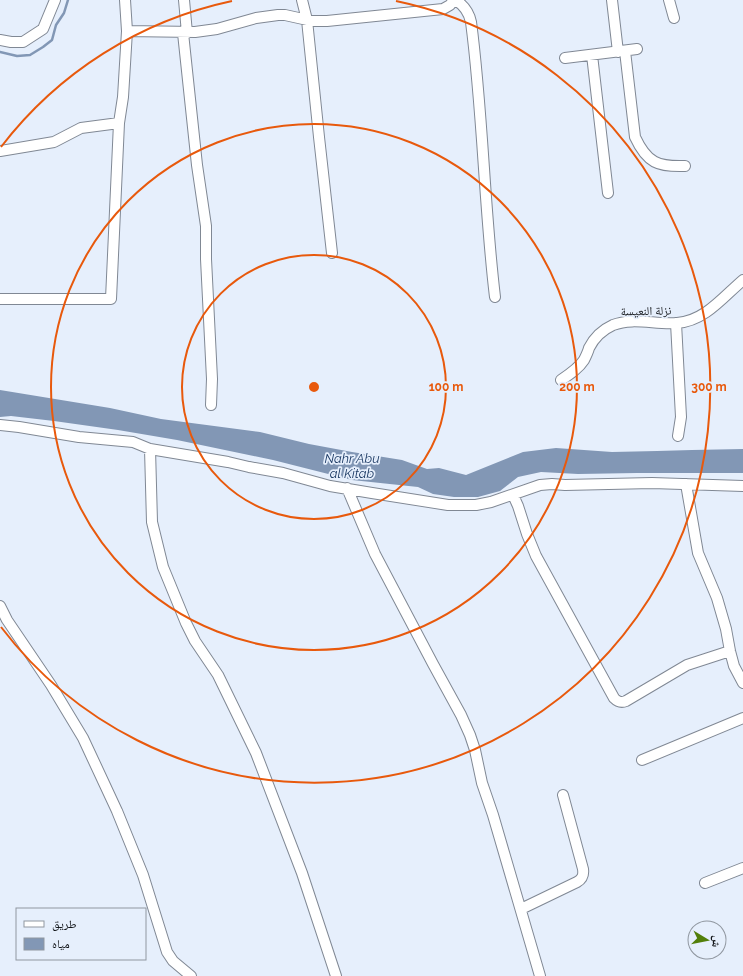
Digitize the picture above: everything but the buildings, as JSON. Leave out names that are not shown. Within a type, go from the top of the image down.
[{"type":"street","points":[[0,40],[23,42],[43,29],[55,0]]},
{"type":"street","points":[[0,299],[111,299],[119,123],[123,96],[127,31],[125,0]]},
{"type":"street","points":[[184,0],[185,33],[197,165],[206,226],[206,259],[212,379],[211,405]]},
{"type":"street","points":[[302,0],[307,20],[332,253]]},
{"type":"street","points":[[127,31],[185,33],[217,29],[256,18],[278,15],[307,20],[338,21],[443,8],[450,5],[455,0],[462,5],[470,17],[472,27],[495,297]]},
{"type":"street","points":[[612,0],[635,137],[646,155],[654,162],[664,165],[685,166]]},
{"type":"street","points":[[669,0],[674,18]]},
{"type":"street","points":[[565,58],[637,50]]},
{"type":"street","points":[[592,55],[608,193]]},
{"type":"street","points":[[0,151],[54,142],[81,128],[119,123]]},
{"type":"street","name":"نزلة النعيسة","points":[[561,380],[581,364],[596,337],[601,332],[614,325],[628,322],[685,322],[702,315],[743,280]]},
{"type":"street","points":[[676,323],[681,417],[678,436]]},
{"type":"street","points":[[0,425],[19,426],[79,437],[133,442],[150,449],[283,473],[330,486],[448,505],[476,505],[491,502],[535,487],[552,484],[652,483],[743,486]]},
{"type":"street","points":[[150,449],[152,522],[164,566],[186,624],[195,641],[218,675],[256,753],[302,873],[336,976]]},
{"type":"street","points":[[686,484],[698,553],[717,598],[726,629],[734,666],[743,683]]},
{"type":"street","points":[[347,488],[375,554],[461,715],[470,735],[475,750],[482,783],[493,815],[540,976]]},
{"type":"street","points":[[513,495],[536,556],[610,691],[618,702],[626,701],[687,665],[730,651]]},
{"type":"street","points":[[0,606],[7,620],[51,685],[82,738],[117,811],[142,875],[167,952],[173,961],[191,976]]},
{"type":"street","points":[[642,760],[743,718]]},
{"type":"street","points":[[521,909],[576,882],[582,877],[583,869],[563,796]]},
{"type":"street","points":[[705,883],[743,868]]},
{"type":"water","name":"Nahr Abu al Kitab","points":[[0,390],[110,408],[161,419],[260,432],[309,444],[402,460],[427,469],[439,468],[466,475],[523,452],[556,448],[612,452],[743,449],[743,473],[578,474],[541,472],[518,477],[500,491],[478,497],[454,497],[433,494],[418,487],[352,480],[273,460],[177,440],[54,421],[11,416],[0,417]]},
{"type":"waterway","points":[[0,52],[17,56],[30,55],[43,47],[52,40],[56,25],[64,13],[68,0]]}]
